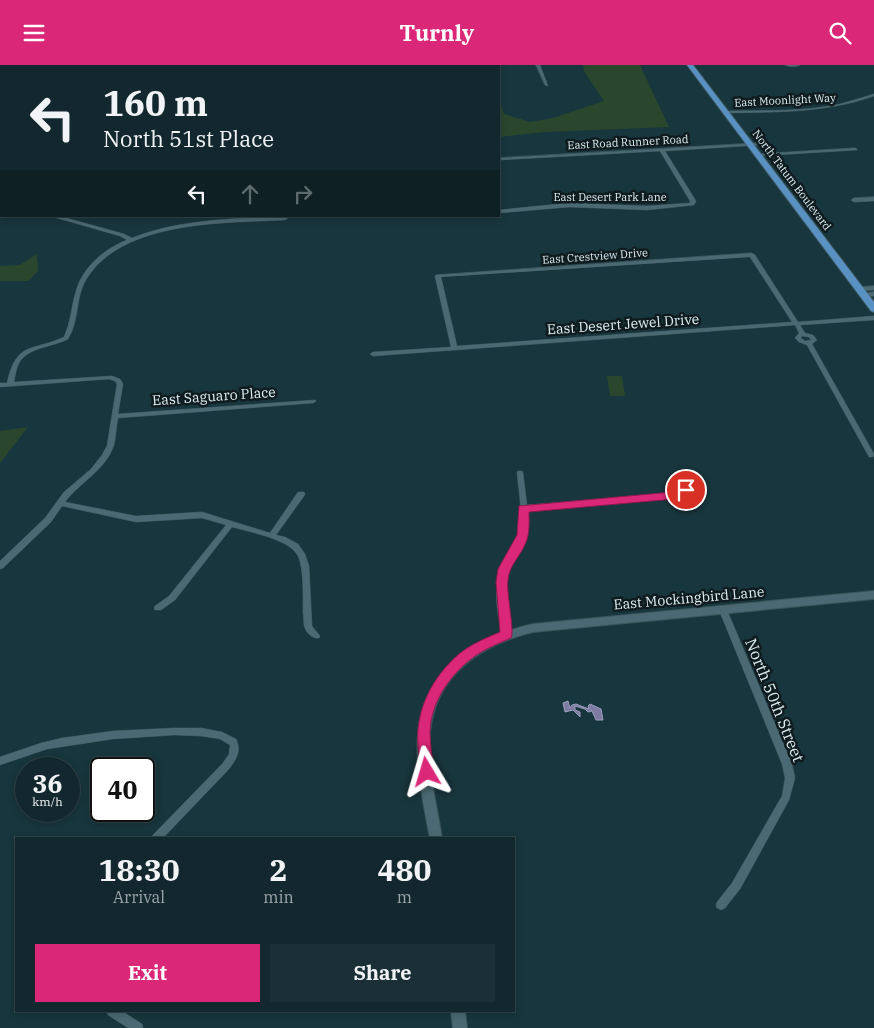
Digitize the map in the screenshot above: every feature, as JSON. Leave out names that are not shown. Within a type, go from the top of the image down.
[{"type":"main road","name":"North Tatum Boulevard","points":[[690,65],[729,112],[869,292],[874,309]]},
{"type":"main road","name":"North Tatum Boulevard","points":[[697,65],[729,112]]},
{"type":"street","points":[[538,65],[547,85]]},
{"type":"street","points":[[787,65],[798,65]]},
{"type":"street","name":"East Moonlight Way","points":[[729,112],[834,107],[850,104],[874,95]]},
{"type":"street","name":"East Road Runner Road","points":[[500,159],[754,145]]},
{"type":"street","points":[[762,155],[855,149]]},
{"type":"street","name":"East Desert Park Lane","points":[[500,212],[574,205],[647,208],[692,204],[693,201],[662,150]]},
{"type":"street","points":[[854,200],[874,199]]},
{"type":"street","points":[[56,217],[122,235],[131,240]]},
{"type":"street","points":[[10,384],[18,359],[27,352],[66,338],[69,334],[78,288],[86,274],[105,256],[131,240],[163,230],[188,225],[285,218]]},
{"type":"street","name":"East Crestview Drive","points":[[454,348],[438,276],[752,255],[798,324]]},
{"type":"street","name":"East Desert Jewel Drive","points":[[373,354],[874,318]]},
{"type":"street","points":[[798,324],[803,334],[814,339],[813,342],[809,343],[871,455]]},
{"type":"street","points":[[0,385],[110,377],[118,380],[120,384],[110,447],[106,456],[93,471],[75,485],[48,520],[0,566]]},
{"type":"street","name":"East Saguaro Place","points":[[116,416],[313,401]]},
{"type":"street","points":[[507,634],[503,613],[502,582],[504,569],[520,545],[523,535],[520,473]]},
{"type":"street","points":[[523,509],[674,495],[686,490]]},
{"type":"street","points":[[272,535],[301,494]]},
{"type":"street","points":[[60,503],[136,519],[202,515],[272,535],[295,546],[301,554],[305,566],[308,627],[316,636]]},
{"type":"street","points":[[158,608],[172,598],[231,523]]},
{"type":"street","name":"East Mockingbird Lane","points":[[436,837],[424,749],[427,711],[444,679],[453,667],[479,647],[507,634],[542,627],[874,595]]},
{"type":"street","name":"North 50th Street","points":[[721,905],[736,886],[786,797],[790,778],[787,764],[723,610]]},
{"type":"street","points":[[0,761],[47,745],[122,734],[215,734],[228,737],[235,747],[233,755],[226,766],[157,837]]},
{"type":"street","points":[[114,1012],[138,1028]]},
{"type":"street","points":[[458,1012],[460,1028]]},
{"type":"green space","points":[[583,65],[640,65],[669,127],[545,132],[500,137],[500,100],[504,114],[530,122],[553,118],[604,101],[584,71]]},
{"type":"green space","points":[[37,254],[38,271],[28,281],[0,281],[0,266],[20,265]]},
{"type":"green space","points":[[607,376],[622,376],[625,396],[610,396]]},
{"type":"green space","points":[[28,427],[0,463],[0,431]]},
{"type":"water","points":[[568,701],[570,708],[576,704],[589,709],[588,706],[590,704],[601,709],[603,720],[596,720],[592,711],[588,712],[575,706],[575,710],[580,712],[580,717],[573,710],[565,712],[563,703]]},
{"type":"route","points":[[427,772],[424,732],[427,711],[434,695],[444,679],[464,657],[479,647],[507,634],[503,613],[502,582],[504,569],[520,545],[523,535],[523,509],[674,495],[686,490]]}]
